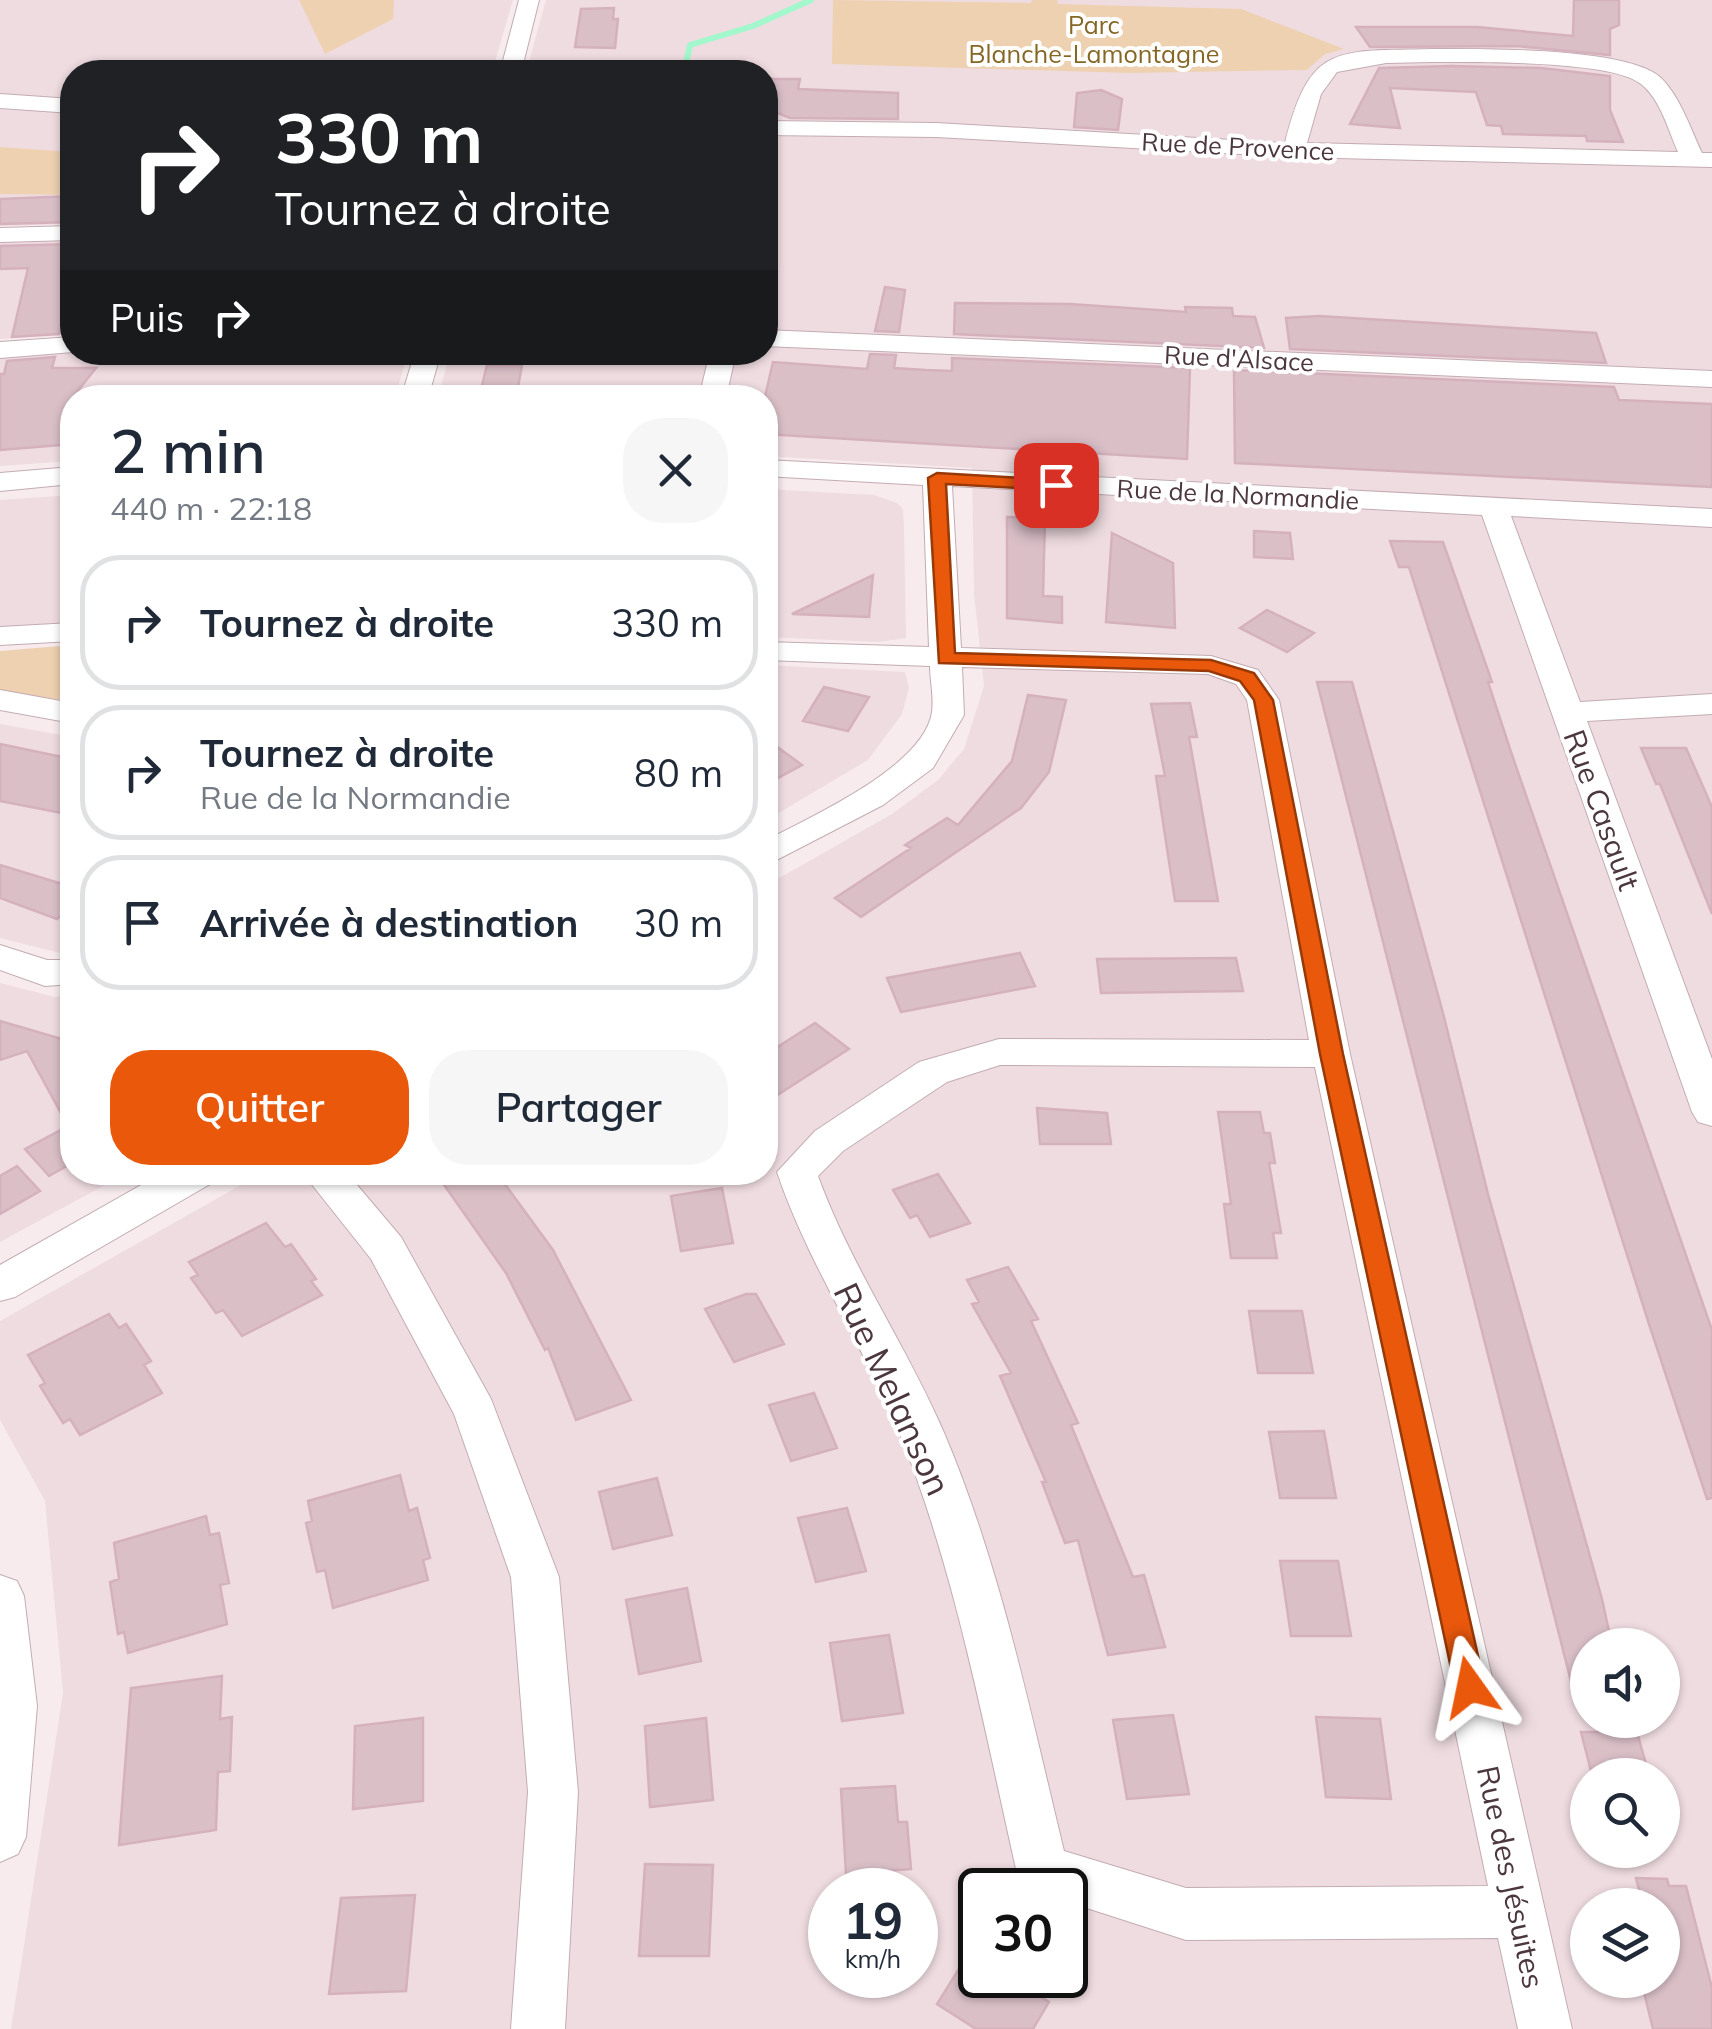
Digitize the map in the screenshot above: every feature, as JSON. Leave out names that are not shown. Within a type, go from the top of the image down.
[{"type":"street","points":[[513,60],[529,0]]},
{"type":"street","points":[[1294,150],[1316,81],[1325,70],[1363,56],[1437,56],[1593,63],[1641,73],[1654,83],[1702,159]]},
{"type":"street","points":[[0,102],[60,105]]},
{"type":"street","name":"Rue de Provence","points":[[778,128],[936,130],[1294,150],[1702,159]]},
{"type":"street","points":[[0,234],[60,233]]},
{"type":"street","name":"Rue d'Alsace","points":[[778,339],[1712,379]]},
{"type":"street","points":[[0,350],[60,346]]},
{"type":"street","name":"Rue de la Normandie","points":[[778,469],[1712,518]]},
{"type":"street","points":[[0,482],[60,477]]},
{"type":"street","points":[[778,848],[871,798],[920,761],[948,715],[937,478]]},
{"type":"street","name":"Rue Casault","points":[[1494,508],[1712,1112]]},
{"type":"street","points":[[0,636],[60,633]]},
{"type":"street","name":"Rue des Jésuites","points":[[778,652],[1211,665],[1247,677],[1263,700],[1331,1054],[1545,2029]]},
{"type":"street","points":[[0,700],[60,711]]},
{"type":"street","points":[[1566,712],[1712,704]]},
{"type":"street","points":[[0,957],[45,973],[60,972]]},
{"type":"street","name":"Rue Melanson","points":[[1331,1054],[999,1052],[933,1072],[828,1141],[797,1172],[812,1221],[922,1432],[960,1539],[1042,1869],[1186,1914],[1519,1912]]},
{"type":"street","points":[[0,1285],[175,1185]]},
{"type":"street","points":[[333,1185],[386,1248],[475,1412],[534,1577],[554,1792],[538,2029]]},
{"type":"street","points":[[0,1596],[12,1706],[0,1836]]},
{"type":"shaded area","points":[[0,0],[513,0],[496,60],[60,60],[60,98],[0,95]]},
{"type":"shaded area","points":[[546,0],[1712,0],[1712,2029],[11,2029],[63,1693],[45,1501],[0,1420],[0,1321],[241,1185],[778,1185],[778,879],[892,814],[938,780],[964,749],[984,686],[974,594],[972,468],[778,457],[778,385],[441,385],[447,365],[778,365],[778,60],[529,60]]},
{"type":"shaded area","points":[[0,109],[60,112],[60,224],[0,226]]},
{"type":"shaded area","points":[[60,240],[60,335],[0,339],[0,242]]},
{"type":"shaded area","points":[[60,354],[60,365],[404,365],[399,385],[60,385],[60,462],[0,466],[0,358]]},
{"type":"shaded area","points":[[778,490],[874,495],[903,509],[906,638],[878,642],[778,638]]},
{"type":"shaded area","points":[[60,496],[60,624],[0,629],[0,500]]},
{"type":"shaded area","points":[[778,666],[905,672],[909,688],[902,714],[868,760],[778,813]]},
{"type":"shaded area","points":[[0,724],[60,735],[60,953],[0,938]]},
{"type":"shaded area","points":[[0,983],[60,996],[60,1185],[105,1185],[0,1242]]},
{"type":"green space","points":[[299,0],[394,0],[393,19],[325,54]]},
{"type":"green space","name":"Parc Blanche-Lamontagne","points":[[833,0],[1057,0],[1058,4],[1241,9],[1344,49],[1325,54],[1307,70],[1129,73],[832,64]]},
{"type":"green space","points":[[0,147],[60,151],[60,195],[0,194]]},
{"type":"green space","points":[[60,646],[60,700],[0,692],[0,651]]},
{"type":"building","points":[[1574,0],[1619,0],[1619,25],[1610,29],[1610,55],[1517,46],[1370,47],[1356,27],[1477,27],[1573,36]]},
{"type":"building","points":[[614,8],[613,19],[618,19],[615,48],[575,47],[581,9]]},
{"type":"building","points":[[1379,68],[1541,68],[1610,76],[1610,110],[1623,142],[1587,141],[1586,136],[1503,134],[1501,126],[1487,125],[1476,92],[1390,88],[1400,128],[1350,124]]},
{"type":"building","points":[[778,79],[800,79],[798,89],[898,93],[898,119],[790,118],[778,113]]},
{"type":"building","points":[[1101,90],[1122,99],[1118,130],[1074,127],[1077,93]]},
{"type":"building","points":[[60,196],[60,222],[0,224],[0,199]]},
{"type":"building","points":[[60,244],[59,334],[12,337],[28,268],[0,269],[0,246]]},
{"type":"building","points":[[885,287],[905,290],[899,332],[875,331]]},
{"type":"building","points":[[955,303],[1070,304],[1186,312],[1185,307],[1232,308],[1233,316],[1255,317],[1264,348],[954,334]]},
{"type":"building","points":[[1319,316],[1596,333],[1606,363],[1290,349],[1286,318]]},
{"type":"building","points":[[870,354],[896,355],[894,368],[926,370],[952,371],[952,358],[1190,368],[1187,459],[778,435],[778,385],[768,385],[772,365],[867,369]]},
{"type":"building","points":[[55,357],[52,368],[96,368],[82,385],[60,385],[60,445],[0,450],[0,374],[4,374],[7,361]]},
{"type":"building","points":[[487,365],[522,365],[518,385],[482,385]]},
{"type":"building","points":[[1234,370],[1614,387],[1619,400],[1712,404],[1712,487],[1235,463]]},
{"type":"building","points":[[1007,517],[1045,518],[1043,596],[1062,597],[1062,623],[1007,618]]},
{"type":"building","points":[[1254,531],[1290,533],[1293,559],[1254,557]]},
{"type":"building","points":[[1112,533],[1173,563],[1175,628],[1106,622]]},
{"type":"building","points":[[1390,541],[1443,542],[1492,682],[1488,682],[1512,755],[1712,1330],[1712,1498],[1707,1499],[1648,1321],[1409,567],[1399,567]]},
{"type":"building","points":[[873,575],[869,617],[792,614]]},
{"type":"building","points":[[1267,610],[1314,633],[1287,652],[1240,628]]},
{"type":"building","points":[[1317,682],[1352,682],[1488,1194],[1602,1599],[1608,1628],[1570,1628],[1570,1677]]},
{"type":"building","points":[[824,687],[869,697],[848,731],[803,721]]},
{"type":"building","points":[[1028,695],[1066,700],[1049,772],[1021,808],[861,917],[835,898],[911,848],[905,845],[947,818],[958,825],[1012,761]]},
{"type":"building","points":[[1190,703],[1197,737],[1189,737],[1218,901],[1175,901],[1156,776],[1165,776],[1151,704]]},
{"type":"building","points":[[0,744],[60,756],[60,813],[0,801]]},
{"type":"building","points":[[778,747],[802,765],[778,778]]},
{"type":"building","points":[[1641,748],[1686,748],[1712,807],[1712,914],[1660,784],[1656,784]]},
{"type":"building","points":[[0,865],[60,883],[60,916],[57,919],[0,898]]},
{"type":"building","points":[[1020,953],[1035,986],[901,1012],[887,978]]},
{"type":"building","points":[[1236,958],[1243,991],[1101,993],[1097,959]]},
{"type":"building","points":[[0,1021],[60,1038],[60,1111],[27,1051],[0,1060]]},
{"type":"building","points":[[815,1023],[849,1049],[778,1095],[778,1047]]},
{"type":"building","points":[[1037,1108],[1107,1113],[1111,1144],[1040,1144]]},
{"type":"building","points":[[1218,1112],[1260,1112],[1264,1133],[1270,1133],[1275,1163],[1269,1163],[1281,1233],[1273,1233],[1277,1258],[1231,1258],[1224,1204],[1231,1204]]},
{"type":"building","points":[[60,1130],[60,1170],[49,1176],[25,1149]]},
{"type":"building","points":[[17,1166],[40,1191],[0,1214],[0,1176]]},
{"type":"building","points":[[938,1174],[970,1223],[930,1237],[917,1215],[910,1218],[893,1190]]},
{"type":"building","points":[[444,1185],[506,1185],[553,1250],[631,1400],[576,1420],[548,1348],[545,1350],[506,1273]]},
{"type":"building","points":[[722,1188],[733,1243],[681,1251],[671,1196]]},
{"type":"building","points":[[266,1223],[285,1247],[291,1244],[316,1279],[311,1281],[322,1295],[242,1336],[223,1310],[216,1313],[191,1278],[198,1275],[189,1262]]},
{"type":"building","points":[[1008,1267],[1038,1319],[1031,1321],[1078,1423],[1071,1425],[1133,1577],[1144,1575],[1165,1647],[1108,1655],[1078,1540],[1065,1543],[1042,1482],[1046,1482],[1000,1376],[1011,1373],[972,1304],[979,1302],[967,1280]]},
{"type":"building","points":[[756,1294],[784,1344],[734,1362],[705,1309]]},
{"type":"building","points":[[1249,1311],[1302,1311],[1313,1373],[1258,1373]]},
{"type":"building","points":[[109,1314],[119,1328],[126,1324],[151,1361],[144,1365],[162,1393],[80,1435],[70,1419],[63,1423],[40,1386],[45,1383],[28,1355]]},
{"type":"building","points":[[814,1393],[837,1448],[791,1461],[769,1405]]},
{"type":"building","points":[[1324,1431],[1336,1498],[1280,1498],[1269,1432]]},
{"type":"building","points":[[400,1475],[409,1511],[417,1508],[430,1558],[423,1560],[428,1580],[333,1608],[325,1570],[317,1572],[306,1523],[312,1521],[308,1501]]},
{"type":"building","points":[[657,1478],[672,1535],[613,1549],[599,1492]]},
{"type":"building","points":[[847,1508],[866,1571],[816,1582],[798,1518]]},
{"type":"building","points":[[206,1516],[210,1535],[219,1533],[229,1583],[220,1585],[227,1624],[128,1653],[124,1632],[118,1634],[110,1582],[119,1579],[114,1543]]},
{"type":"building","points":[[1280,1561],[1338,1561],[1351,1636],[1291,1636]]},
{"type":"building","points":[[687,1588],[701,1661],[639,1674],[626,1600]]},
{"type":"building","points":[[889,1635],[903,1713],[842,1721],[830,1643]]},
{"type":"building","points":[[222,1676],[220,1719],[232,1717],[230,1771],[218,1772],[216,1830],[119,1845],[131,1688]]},
{"type":"building","points":[[1173,1715],[1189,1794],[1127,1799],[1113,1720]]},
{"type":"building","points":[[1316,1717],[1380,1719],[1391,1799],[1326,1797]]},
{"type":"building","points":[[423,1718],[423,1801],[353,1809],[355,1726]]},
{"type":"building","points":[[706,1718],[713,1800],[650,1807],[645,1726]]},
{"type":"building","points":[[1583,1738],[1639,1738],[1644,1758],[1588,1758]]},
{"type":"building","points":[[895,1786],[898,1822],[907,1822],[911,1868],[846,1868],[841,1789]]},
{"type":"building","points":[[645,1864],[713,1865],[709,1956],[639,1956]]},
{"type":"building","points":[[1636,1878],[1667,1879],[1669,1886],[1686,1886],[1712,1988],[1712,2029],[1653,2029],[1645,1998],[1680,1998],[1680,1888],[1639,1888]]},
{"type":"building","points":[[415,1895],[406,1991],[329,1994],[341,1898]]},
{"type":"building","points":[[958,1970],[958,1998],[1043,1998],[1049,2002],[1033,2029],[976,2029],[937,2004]]},
{"type":"waterway","points":[[687,60],[690,45],[753,26],[811,0]]},
{"type":"route","points":[[1056,485],[937,478],[945,658],[1211,665],[1247,677],[1263,700],[1331,1054],[1470,1687]]}]
